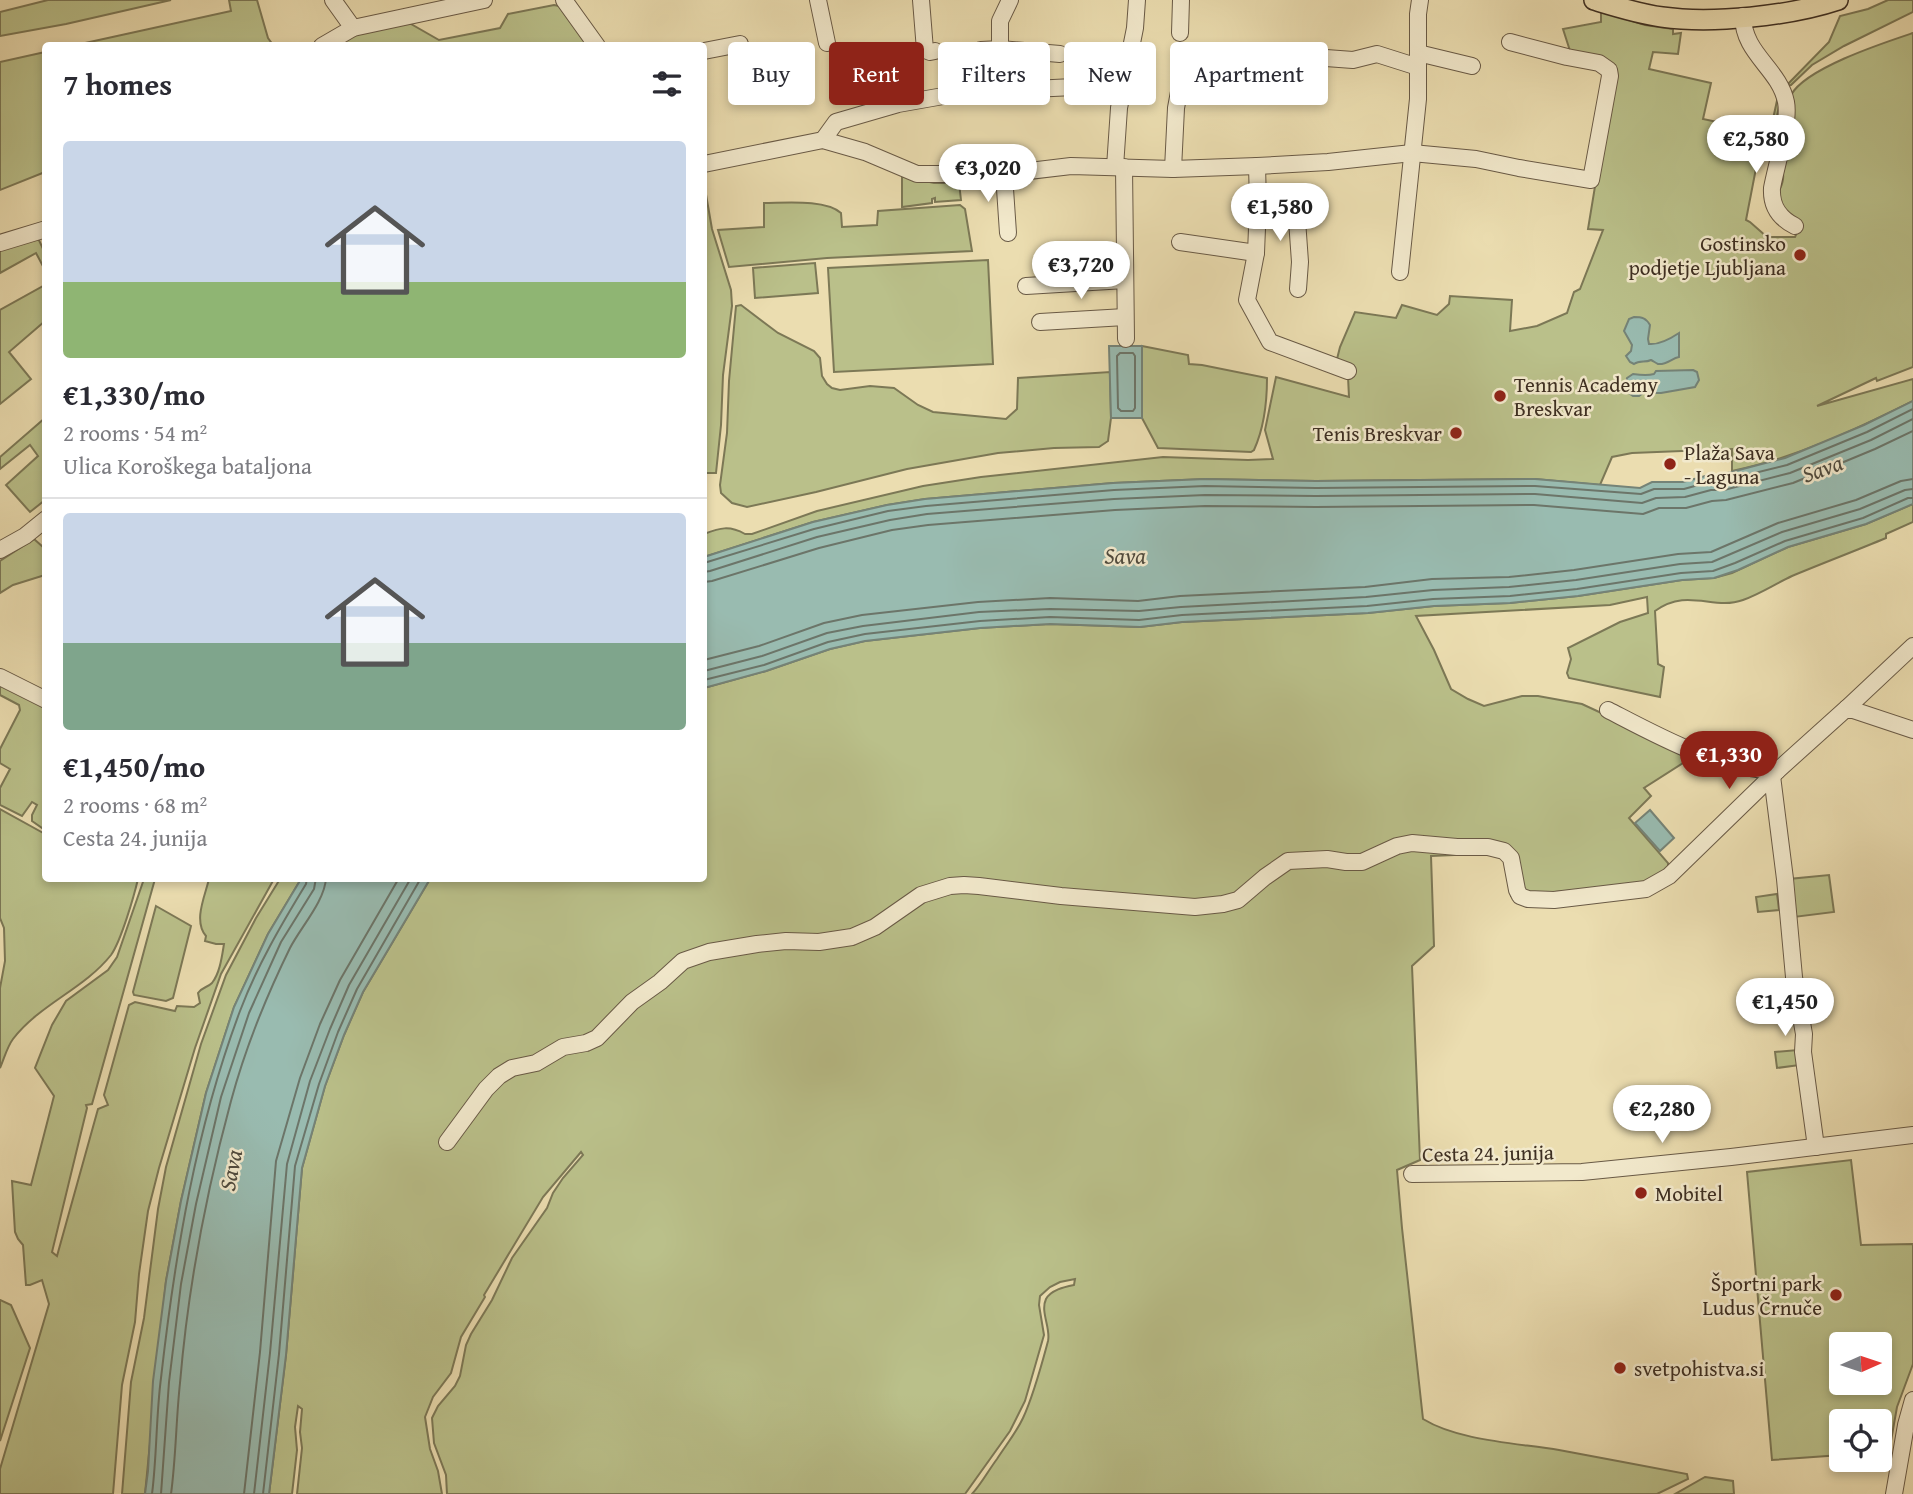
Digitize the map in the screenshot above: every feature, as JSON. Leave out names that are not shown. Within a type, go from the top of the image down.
[{"type":"main road","points":[[1594,0],[1649,15],[1676,19],[1744,16],[1805,9],[1838,0]]},
{"type":"street","points":[[333,0],[353,28]]},
{"type":"street","points":[[329,42],[353,28],[484,0]]},
{"type":"street","points":[[564,0],[594,42]]},
{"type":"street","points":[[818,0],[827,43]]},
{"type":"street","points":[[921,0],[925,50],[934,51]]},
{"type":"street","points":[[1000,42],[1000,21],[1010,0]]},
{"type":"street","points":[[1126,339],[1119,108],[1138,0]]},
{"type":"street","points":[[1180,33],[1181,0]]},
{"type":"street","points":[[1400,272],[1418,99],[1420,0]]},
{"type":"street","points":[[1744,16],[1747,40],[1775,79],[1786,101],[1786,120],[1772,197],[1780,215],[1795,226]]},
{"type":"street","points":[[707,163],[822,140],[865,152],[917,174],[1004,174],[1062,167],[1173,169],[1258,166],[1412,153],[1476,159],[1591,180],[1609,70],[1599,63],[1510,42]]},
{"type":"street","points":[[707,50],[728,46]]},
{"type":"street","points":[[1050,53],[1060,54]]},
{"type":"street","points":[[1328,58],[1353,60],[1377,54],[1472,66]]},
{"type":"street","points":[[822,140],[836,122],[898,104],[966,92],[1064,87]]},
{"type":"street","points":[[1173,169],[1178,105]]},
{"type":"street","points":[[1258,166],[1256,253],[1247,300],[1270,342],[1348,371]]},
{"type":"street","points":[[1004,174],[1008,233]]},
{"type":"street","points":[[1258,199],[1293,199],[1296,206],[1300,262],[1298,289]]},
{"type":"street","points":[[0,243],[42,230]]},
{"type":"street","points":[[1180,242],[1256,253]]},
{"type":"street","points":[[1026,286],[1125,281]]},
{"type":"street","points":[[1040,322],[1125,317]]},
{"type":"street","points":[[0,550],[42,522]]},
{"type":"street","points":[[447,1142],[486,1089],[499,1076],[512,1068],[536,1063],[564,1047],[597,1038],[632,1002],[683,961],[709,952],[757,944],[819,942],[852,937],[875,927],[921,895],[950,886],[972,885],[1061,896],[1195,907],[1238,900],[1288,861],[1318,859],[1362,862],[1397,846],[1412,843],[1504,850],[1511,858],[1517,890],[1520,896],[1528,899],[1554,900],[1646,889],[1669,876],[1774,773],[1913,646]]},
{"type":"street","points":[[0,677],[42,699]]},
{"type":"street","points":[[1847,708],[1913,730]]},
{"type":"street","points":[[1608,710],[1718,762],[1774,773]]},
{"type":"street","points":[[1774,773],[1788,924],[1804,1034],[1803,1052],[1816,1147]]},
{"type":"street","name":"Cesta 24. junija","points":[[1412,1174],[1581,1172],[1913,1135]]},
{"type":"street","points":[[1894,1494],[1913,1400]]},
{"type":"green space","points":[[48,0],[171,0],[0,36],[0,12]]},
{"type":"green space","points":[[229,0],[257,0],[271,42],[90,42],[231,11]]},
{"type":"green space","points":[[1888,0],[1913,0],[1913,12],[1844,46],[1812,65],[1791,85],[1786,86],[1829,42],[1840,16],[1868,9]]},
{"type":"green space","points":[[559,6],[585,42],[339,42],[404,20],[439,40],[500,28],[508,14]]},
{"type":"green space","points":[[1601,11],[1645,25],[1673,29],[1673,34],[1681,33],[1678,54],[1653,52],[1649,69],[1711,83],[1703,119],[1755,130],[1764,127],[1746,220],[1767,237],[1795,237],[1799,228],[1786,212],[1777,193],[1783,179],[1791,95],[1799,85],[1828,66],[1913,33],[1913,367],[1877,381],[1876,378],[1817,406],[1913,379],[1913,401],[1802,451],[1732,471],[1732,449],[1632,453],[1612,457],[1600,485],[1535,479],[1205,479],[1113,483],[925,499],[887,505],[813,522],[707,556],[707,533],[715,530],[729,528],[752,534],[817,511],[923,486],[1163,457],[1273,459],[1265,430],[1276,377],[1349,397],[1348,377],[1334,371],[1340,347],[1355,312],[1396,318],[1402,305],[1437,315],[1449,304],[1450,296],[1512,300],[1510,331],[1537,326],[1567,313],[1574,292],[1580,289],[1603,230],[1588,229],[1615,65],[1571,54],[1563,29],[1601,22]]},
{"type":"green space","points":[[42,53],[42,173],[0,190],[0,62]]},
{"type":"green space","points":[[1778,96],[1780,101],[1769,155],[1765,156]]},
{"type":"green space","points":[[902,176],[934,183],[959,183],[961,200],[935,202],[935,198],[932,203],[902,207]]},
{"type":"green space","points":[[707,200],[712,229],[731,290],[732,306],[723,375],[716,473],[707,473]]},
{"type":"green space","points":[[764,203],[825,206],[841,213],[842,227],[877,225],[878,211],[960,205],[965,209],[972,251],[827,258],[729,267],[718,230],[764,227]]},
{"type":"green space","points":[[37,236],[42,247],[42,264],[36,253],[0,273],[0,248]]},
{"type":"green space","points":[[988,260],[993,364],[834,372],[828,268]]},
{"type":"green space","points":[[815,263],[818,293],[755,298],[753,268]]},
{"type":"green space","points":[[42,287],[42,324],[9,352],[31,379],[0,404],[0,310]]},
{"type":"green space","points":[[741,305],[778,333],[814,351],[820,358],[822,376],[832,388],[894,388],[933,412],[1006,419],[1017,409],[1018,378],[1110,372],[1111,418],[1108,441],[1099,447],[998,453],[907,469],[747,507],[732,503],[721,493],[720,485],[727,433],[736,306]]},
{"type":"green space","points":[[1142,346],[1188,355],[1189,364],[1267,378],[1264,415],[1254,450],[1158,448],[1142,418]]},
{"type":"green space","points":[[42,421],[42,502],[30,512],[6,485],[38,456],[30,445],[0,469],[0,457]]},
{"type":"green space","points":[[1913,504],[1913,522],[1886,534],[1886,538],[1792,576],[1749,598],[1732,603],[1678,601],[1655,611],[1658,664],[1664,667],[1660,697],[1569,678],[1567,673],[1571,659],[1568,648],[1620,622],[1648,613],[1647,597],[1610,605],[1416,616],[1451,689],[1468,699],[1484,706],[1522,696],[1538,696],[1582,704],[1694,756],[1644,788],[1651,796],[1629,818],[1668,863],[1668,872],[1643,884],[1511,896],[1508,860],[1501,853],[1431,856],[1434,946],[1412,966],[1420,1160],[1397,1170],[1423,1419],[1471,1437],[1687,1474],[1688,1479],[1657,1494],[972,1494],[1017,1429],[1031,1400],[1048,1341],[1044,1309],[1046,1299],[1054,1291],[1074,1285],[1075,1279],[1060,1282],[1040,1296],[1044,1335],[1025,1401],[1010,1431],[965,1494],[447,1494],[446,1475],[434,1443],[432,1418],[460,1376],[466,1345],[512,1258],[547,1208],[563,1178],[583,1155],[581,1152],[543,1197],[484,1295],[461,1337],[451,1373],[433,1397],[425,1417],[442,1494],[297,1494],[302,1448],[302,1409],[298,1406],[292,1494],[269,1494],[286,1355],[302,1168],[325,1086],[363,992],[428,882],[707,882],[707,687],[830,649],[865,641],[980,628],[1050,624],[1140,627],[1182,622],[1368,613],[1434,606],[1510,603],[1714,578],[1732,573],[1788,547],[1866,524]]},
{"type":"green space","points":[[34,539],[42,546],[42,576],[13,585],[0,593],[0,561]]},
{"type":"green space","points":[[0,684],[42,705],[42,828],[32,821],[37,805],[32,802],[22,816],[0,805],[0,788],[10,769],[0,763],[0,749],[20,710],[19,705],[0,695]]},
{"type":"green space","points":[[0,809],[42,832],[42,882],[137,882],[123,929],[111,955],[88,978],[24,1027],[11,1042],[0,1068],[0,988],[5,961],[4,928],[0,918]]},
{"type":"green space","points":[[1829,875],[1834,912],[1794,917],[1789,879]]},
{"type":"green space","points":[[143,882],[154,882],[92,1104],[86,1105],[52,1252],[57,1256],[98,1109],[108,1105],[104,1095],[129,1005],[135,1002],[175,1011],[177,1006],[194,1007],[200,1003],[198,993],[215,979],[224,944],[205,941],[206,936],[200,923],[208,882],[272,882],[221,974],[195,1048],[159,1168],[148,1211],[135,1322],[122,1385],[113,1494],[0,1494],[0,1469],[49,1304],[42,1280],[26,1285],[23,1245],[15,1232],[12,1181],[31,1185],[54,1096],[35,1068],[52,1025],[66,1001],[108,970],[117,957]]},
{"type":"green space","points":[[278,882],[299,882],[268,934],[234,1007],[206,1093],[166,1281],[145,1494],[122,1494],[131,1382],[144,1318],[166,1167],[201,1044],[226,975]]},
{"type":"green space","points":[[1777,894],[1779,910],[1758,912],[1756,897]]},
{"type":"green space","points":[[156,906],[191,926],[173,998],[166,1001],[134,995],[133,992]]},
{"type":"green space","points":[[1798,1050],[1800,1065],[1777,1068],[1775,1052]]},
{"type":"green space","name":"Športni park Ludus Črnuče","points":[[1851,1160],[1861,1245],[1913,1244],[1913,1364],[1897,1407],[1892,1435],[1892,1409],[1829,1409],[1829,1456],[1772,1460],[1747,1172]]},
{"type":"green space","points":[[0,1300],[11,1305],[30,1348],[0,1441]]},
{"type":"green space","points":[[1705,1477],[1733,1481],[1734,1494],[1675,1494]]},
{"type":"water","points":[[1644,318],[1650,325],[1649,344],[1661,343],[1679,333],[1679,357],[1661,364],[1651,360],[1634,364],[1630,362],[1626,356],[1632,345],[1624,331],[1629,319]]},
{"type":"water","points":[[1109,346],[1142,346],[1142,418],[1111,418]]},
{"type":"water","points":[[1693,370],[1697,372],[1699,380],[1695,387],[1633,396],[1626,386],[1627,378],[1633,374]]},
{"type":"water","name":"Sava","points":[[1913,401],[1913,504],[1866,524],[1788,547],[1714,578],[1510,603],[1434,606],[1368,613],[1182,622],[1140,627],[1050,624],[980,628],[865,641],[830,649],[707,687],[707,556],[813,522],[887,505],[925,499],[1113,483],[1205,479],[1535,479],[1640,488],[1652,482],[1683,482],[1720,475],[1785,458]]},
{"type":"water","points":[[1650,810],[1674,838],[1660,851],[1635,823]]},
{"type":"water","name":"Sava","points":[[299,882],[428,882],[363,992],[344,1035],[325,1086],[302,1168],[286,1355],[269,1494],[145,1494],[153,1381],[166,1281],[181,1201],[206,1093],[234,1007],[268,934]]},
{"type":"place","name":"Gostinsko podjetje Ljubljana","points":[[1800,255]]},
{"type":"place","name":"Tennis Academy Breskvar","points":[[1500,396]]},
{"type":"place","name":"Tenis Breskvar","points":[[1456,433]]},
{"type":"place","name":"Plaža Sava - Laguna","points":[[1670,464]]},
{"type":"place","name":"Mobitel","points":[[1641,1193]]},
{"type":"place","name":"Športni park Ludus Črnuče","points":[[1836,1295]]},
{"type":"place","name":"svetpohistva.si","points":[[1620,1368]]}]
